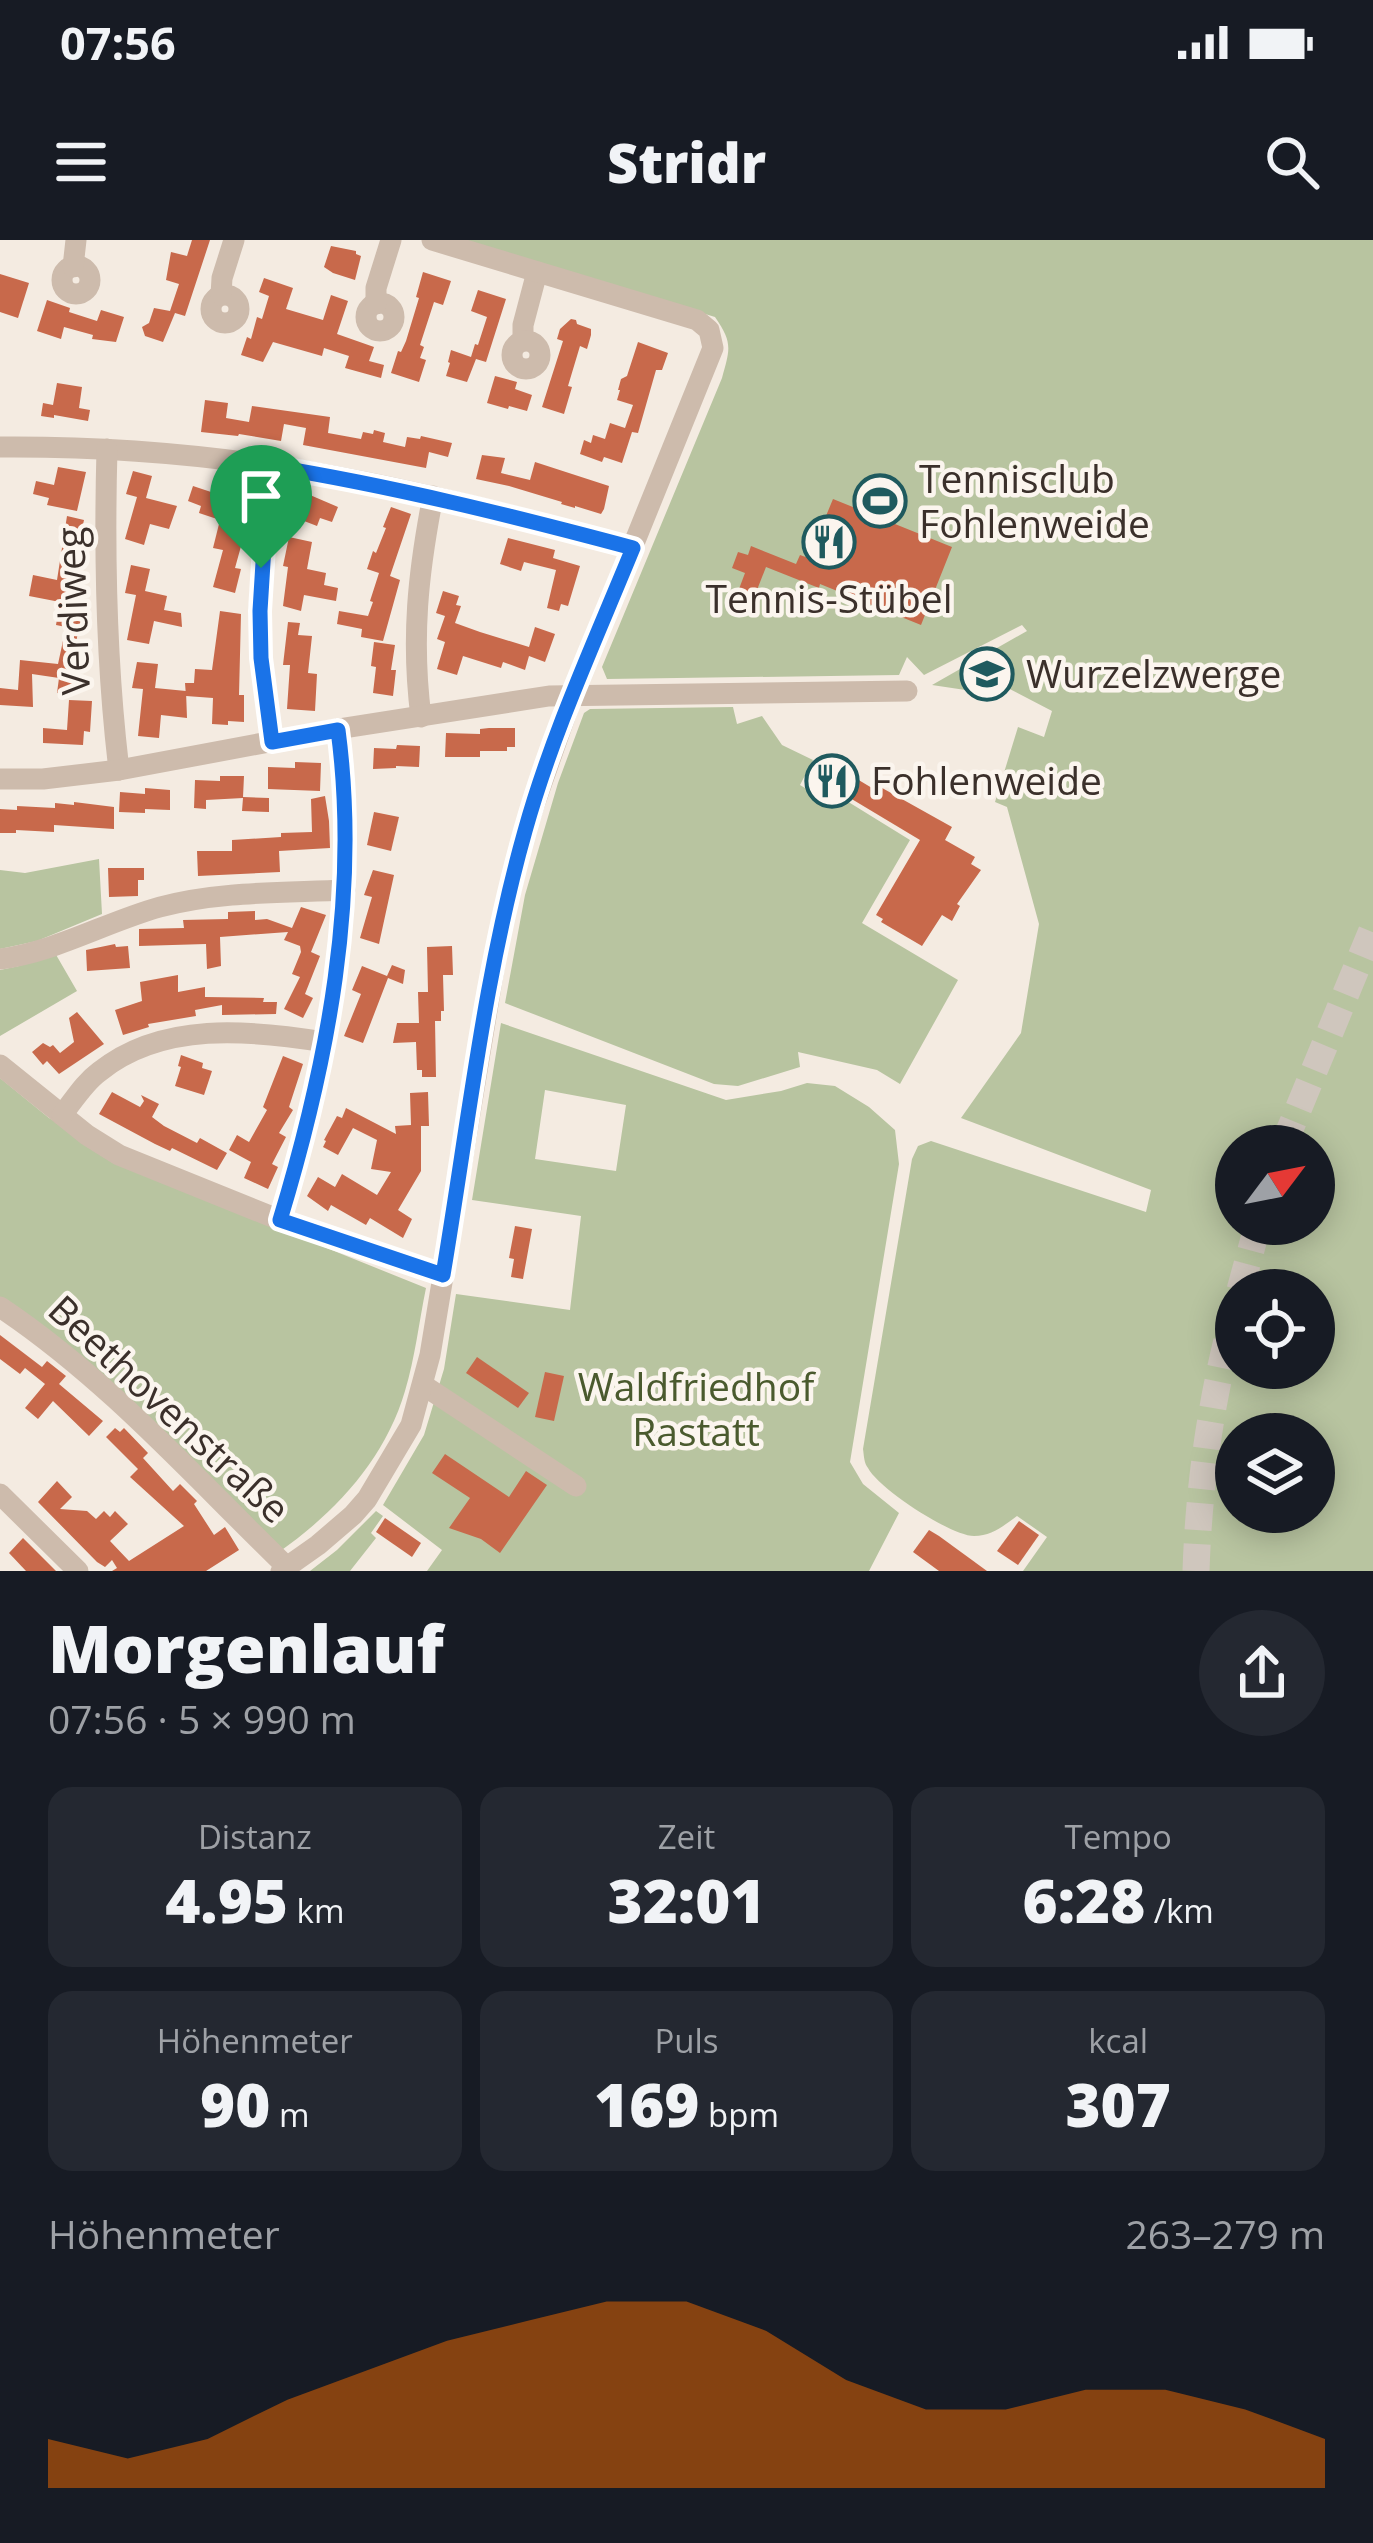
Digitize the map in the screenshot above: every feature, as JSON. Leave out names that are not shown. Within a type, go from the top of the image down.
[{"type":"street","points":[[73,267],[76,240]]},
{"type":"street","points":[[221,295],[234,240]]},
{"type":"street","points":[[376,304],[376,288],[392,240]]},
{"type":"street","points":[[284,1569],[343,1524],[367,1499],[411,1425],[443,1275],[499,938],[525,831],[573,694],[711,358],[712,338],[697,320],[432,240]]},
{"type":"street","points":[[523,341],[537,272]]},
{"type":"street","points":[[0,446],[107,449],[269,466],[433,496],[633,548]]},
{"type":"street","name":"Verdiweg","points":[[107,449],[104,568],[119,770]]},
{"type":"street","points":[[269,466],[260,611],[272,742]]},
{"type":"street","points":[[421,717],[416,598],[433,496]]},
{"type":"street","points":[[0,779],[119,770],[573,694],[908,691]]},
{"type":"street","points":[[280,1220],[305,1136],[325,1042],[345,890],[346,813],[338,730]]},
{"type":"street","points":[[0,959],[203,897],[345,890]]},
{"type":"street","points":[[62,1115],[94,1076],[118,1057],[150,1044],[212,1033],[325,1042]]},
{"type":"street","points":[[0,1065],[119,1155],[280,1220],[443,1275]]},
{"type":"street","name":"Beethovenstraße","points":[[0,1307],[110,1395],[284,1569]]},
{"type":"street","points":[[423,1385],[576,1486]]},
{"type":"street","points":[[0,1494],[78,1571]]},
{"type":"green space","points":[[462,240],[1373,240],[1373,1571],[1023,1571],[1047,1537],[1017,1516],[986,1534],[963,1534],[900,1499],[867,1466],[863,1449],[918,1146],[931,1141],[1146,1212],[1151,1190],[961,1118],[1021,1033],[1039,924],[1007,807],[995,802],[1018,727],[1044,737],[1052,711],[998,683],[992,694],[932,685],[1027,631],[1022,625],[924,675],[907,657],[899,675],[607,679],[602,667],[722,378],[728,346],[715,317]]},
{"type":"green space","points":[[733,707],[737,724],[762,716],[782,745],[813,760],[800,785],[823,799],[829,790],[910,840],[862,923],[958,980],[900,1084],[877,1070],[798,1052],[800,1067],[738,1086],[714,1084],[505,1003],[525,895],[584,713],[590,709]]},
{"type":"green space","points":[[99,859],[102,914],[37,941],[0,949],[0,870],[25,873]]},
{"type":"green space","points":[[55,953],[77,991],[0,1036],[0,970]]},
{"type":"green space","name":"Waldfriedhof Rastatt","points":[[501,1023],[726,1100],[807,1083],[835,1086],[895,1130],[899,1164],[850,1462],[863,1484],[899,1513],[869,1571],[427,1571],[442,1550],[383,1505],[424,1435],[444,1369],[456,1294],[570,1310],[581,1216],[472,1200]],"holes":[[[545,1090],[626,1105],[616,1171],[535,1159]]]},
{"type":"green space","points":[[0,1078],[49,1118],[282,1230],[426,1288],[408,1378],[385,1439],[339,1501],[279,1552],[0,1299]]},
{"type":"green space","points":[[376,1511],[383,1516],[371,1533],[376,1538],[350,1571],[310,1571],[337,1550]]},
{"type":"building","points":[[192,240],[210,240],[185,316],[175,313],[163,342],[145,336],[142,327],[149,323],[154,308],[170,311],[179,284],[166,280],[171,252],[187,256]]},
{"type":"building","points":[[331,246],[361,256],[355,280],[324,267]]},
{"type":"building","points":[[423,272],[451,281],[443,305],[434,302],[420,345],[424,347],[420,358],[426,360],[419,382],[391,373],[406,341]]},
{"type":"building","points":[[0,274],[29,283],[18,318],[0,312]]},
{"type":"building","points":[[264,278],[293,288],[286,309],[323,320],[331,295],[348,301],[337,334],[374,347],[369,361],[384,365],[381,378],[345,368],[349,356],[324,348],[322,356],[273,342],[263,362],[241,355],[269,296],[259,292]]},
{"type":"building","points":[[478,290],[506,299],[486,362],[476,359],[467,382],[446,376],[451,350],[471,357],[478,345],[487,317],[471,311]]},
{"type":"building","points":[[47,300],[97,321],[101,310],[124,317],[116,342],[92,339],[93,335],[64,327],[61,339],[37,331]]},
{"type":"building","points":[[571,319],[591,329],[591,335],[587,349],[580,346],[564,414],[542,407],[563,341],[557,339],[560,329]]},
{"type":"building","points":[[638,342],[668,353],[662,370],[656,370],[638,433],[632,432],[622,463],[580,454],[584,440],[591,443],[593,435],[605,439],[610,423],[625,428],[633,405],[617,400],[618,390]]},
{"type":"building","points":[[495,376],[517,382],[515,389],[532,395],[527,411],[487,403]]},
{"type":"building","points":[[57,383],[82,387],[79,408],[90,410],[88,421],[41,416],[43,403],[53,405]]},
{"type":"building","points":[[205,400],[228,403],[226,418],[249,422],[252,406],[330,417],[328,433],[361,439],[363,432],[373,434],[374,430],[385,433],[383,442],[405,447],[407,437],[452,443],[448,457],[429,452],[426,468],[303,445],[306,428],[284,424],[281,441],[201,432]]},
{"type":"building","points":[[482,455],[505,458],[501,473],[530,480],[535,462],[609,486],[604,509],[601,514],[575,508],[476,479]]},
{"type":"building","points":[[58,467],[86,472],[77,511],[47,505],[49,498],[33,494],[36,481],[54,485]]},
{"type":"building","points":[[133,471],[152,476],[146,498],[177,506],[169,529],[150,524],[144,545],[125,539],[137,497],[126,494]]},
{"type":"building","points":[[222,479],[249,486],[237,524],[241,525],[237,538],[243,539],[235,568],[241,569],[235,593],[213,587],[223,550],[213,548],[220,520],[199,513],[201,506],[188,501],[193,486],[217,494]]},
{"type":"building","points":[[296,489],[338,507],[332,522],[320,518],[317,526],[286,514]]},
{"type":"building","points":[[833,499],[952,547],[921,625],[766,567],[755,595],[739,589],[745,573],[732,568],[738,552],[748,555],[751,546],[796,564],[800,555],[814,560]]},
{"type":"building","points":[[391,507],[411,514],[390,576],[400,580],[383,641],[361,637],[362,629],[337,624],[339,611],[368,616],[379,573],[367,569]]},
{"type":"building","points":[[67,516],[84,520],[76,557],[84,559],[76,598],[85,600],[76,642],[87,644],[81,670],[76,668],[71,695],[57,693],[59,678],[32,674],[33,707],[0,705],[0,688],[18,690],[20,660],[58,664],[66,627],[56,625],[60,602],[29,596],[33,575],[57,580]]},
{"type":"building","points":[[289,537],[312,542],[307,569],[326,573],[324,585],[338,588],[336,601],[304,595],[301,611],[283,606]]},
{"type":"building","points":[[508,538],[555,550],[553,558],[580,566],[568,606],[561,604],[559,611],[547,608],[556,570],[524,562],[521,571],[500,564]]},
{"type":"building","points":[[131,565],[150,569],[145,591],[167,596],[164,610],[181,613],[182,627],[154,621],[149,644],[127,640],[136,595],[125,593]]},
{"type":"building","points":[[443,591],[459,596],[455,623],[529,647],[535,627],[555,634],[545,662],[529,656],[525,670],[463,656],[457,675],[437,669],[445,642],[437,639],[445,616],[436,613]]},
{"type":"building","points":[[220,611],[241,614],[239,695],[244,695],[244,722],[228,721],[228,725],[212,724],[213,698],[186,696],[185,683],[194,683],[195,669],[212,670]]},
{"type":"building","points":[[288,622],[300,623],[298,635],[312,636],[308,673],[317,674],[315,711],[287,709],[290,665],[283,665]]},
{"type":"building","points":[[374,642],[395,645],[393,696],[373,693]]},
{"type":"building","points":[[137,662],[158,664],[155,688],[186,691],[187,718],[161,715],[159,738],[138,736],[143,689],[132,688]]},
{"type":"building","points":[[69,700],[92,701],[90,732],[84,731],[83,745],[43,743],[43,728],[67,730]]},
{"type":"building","points":[[515,728],[515,747],[507,751],[445,757],[446,733]]},
{"type":"building","points":[[397,745],[420,746],[419,767],[373,769],[374,748],[396,749]]},
{"type":"building","points":[[295,762],[321,763],[320,791],[268,789],[268,767],[295,768]]},
{"type":"building","points":[[822,763],[855,782],[872,788],[875,784],[952,827],[945,840],[975,857],[971,864],[981,870],[957,904],[952,921],[942,915],[922,946],[876,915],[920,840],[830,786],[824,796],[808,786]]},
{"type":"building","points":[[220,776],[244,776],[243,797],[269,798],[269,812],[242,811],[243,798],[206,800],[206,809],[194,808],[195,780],[220,781]]},
{"type":"building","points":[[145,788],[170,790],[170,810],[119,812],[120,792],[145,794]]},
{"type":"building","points":[[325,796],[330,848],[279,851],[280,872],[198,876],[197,851],[232,851],[232,840],[312,832],[311,799]]},
{"type":"building","points":[[55,803],[114,807],[114,829],[54,825],[54,832],[0,833],[0,809],[55,808]]},
{"type":"building","points":[[374,812],[399,817],[391,851],[367,845]]},
{"type":"building","points":[[108,868],[144,868],[138,896],[109,897]]},
{"type":"building","points":[[373,870],[394,875],[379,944],[360,938],[372,897],[364,895]]},
{"type":"building","points":[[301,907],[326,915],[311,952],[320,956],[305,994],[313,998],[303,1018],[284,1009],[300,977],[292,974],[300,946],[284,940],[288,932],[220,937],[221,966],[207,969],[206,944],[139,946],[139,929],[184,928],[183,920],[228,919],[228,912],[255,911],[255,920],[292,928]]},
{"type":"building","points":[[128,946],[130,968],[87,971],[86,950]]},
{"type":"building","points":[[452,946],[453,975],[443,975],[444,1011],[441,1021],[435,1021],[436,1077],[422,1077],[422,1070],[417,1070],[416,1042],[393,1043],[397,1023],[419,1023],[418,992],[428,992],[427,947]]},
{"type":"building","points":[[392,965],[405,970],[403,984],[388,978],[363,1043],[344,1036],[361,994],[352,990],[362,966],[387,976]]},
{"type":"building","points":[[178,975],[178,992],[205,987],[205,997],[264,998],[263,1002],[277,1002],[276,1014],[222,1015],[222,1005],[123,1035],[115,1010],[142,1001],[140,982]]},
{"type":"building","points":[[77,1012],[104,1044],[59,1074],[32,1052],[43,1043],[60,1053],[74,1042],[69,1018]]},
{"type":"building","points":[[181,1055],[212,1071],[204,1095],[175,1086]]},
{"type":"building","points":[[283,1056],[303,1064],[289,1107],[293,1110],[279,1133],[286,1137],[272,1164],[278,1167],[268,1189],[244,1178],[251,1162],[229,1150],[237,1135],[249,1142],[267,1110],[263,1107]]},
{"type":"building","points":[[112,1092],[140,1107],[141,1095],[159,1104],[152,1117],[164,1126],[227,1153],[217,1170],[99,1114]]},
{"type":"building","points":[[428,1092],[429,1126],[421,1126],[421,1171],[398,1210],[412,1219],[403,1238],[370,1218],[366,1225],[331,1205],[328,1211],[307,1196],[318,1177],[335,1187],[342,1174],[377,1195],[391,1172],[371,1169],[377,1140],[353,1128],[338,1155],[323,1147],[324,1140],[346,1108],[396,1134],[395,1126],[411,1125],[410,1093]]},
{"type":"building","points":[[515,1226],[532,1229],[523,1279],[511,1277]]},
{"type":"building","points":[[0,1335],[42,1367],[47,1361],[66,1376],[59,1384],[103,1421],[89,1436],[53,1401],[38,1419],[25,1408],[45,1384],[25,1368],[20,1374],[0,1359]]},
{"type":"building","points":[[477,1357],[529,1393],[518,1408],[466,1373]]},
{"type":"building","points":[[545,1372],[564,1376],[554,1421],[535,1417]]},
{"type":"building","points":[[115,1428],[120,1432],[124,1428],[148,1453],[143,1458],[173,1491],[180,1484],[197,1501],[194,1504],[214,1535],[225,1527],[239,1550],[206,1571],[112,1571],[117,1568],[112,1560],[105,1567],[97,1562],[38,1502],[57,1481],[72,1497],[60,1509],[87,1511],[96,1519],[104,1511],[110,1517],[115,1511],[128,1524],[110,1541],[129,1561],[184,1526],[130,1477],[138,1469],[106,1437]]},
{"type":"building","points":[[445,1454],[509,1497],[526,1471],[547,1485],[500,1553],[481,1539],[449,1528],[470,1498],[432,1473]]},
{"type":"building","points":[[385,1518],[421,1543],[412,1557],[376,1532]]},
{"type":"building","points":[[1019,1521],[1039,1535],[1018,1565],[997,1551]]},
{"type":"building","points":[[929,1530],[987,1571],[939,1571],[913,1552]]},
{"type":"building","points":[[23,1538],[56,1571],[26,1571],[9,1553]]},
{"type":"tunnel","points":[[1292,1125],[1373,928]]},
{"type":"tunnel","points":[[1246,1269],[1252,1245]]},
{"type":"tunnel","points":[[1196,1571],[1200,1503],[1217,1389]]},
{"type":"place","name":"Tennisclub Fohlenweide","points":[[880,501]]},
{"type":"place","name":"Tennis-Stübel","points":[[829,542]]},
{"type":"place","name":"Wurzelzwerge","points":[[987,674]]},
{"type":"place","name":"Fohlenweide","points":[[832,781]]},
{"type":"route","points":[[269,466],[433,496],[633,548],[573,694],[525,831],[499,938],[443,1275],[280,1220],[305,1136],[325,1042],[345,890],[346,813],[338,730],[272,742],[261,658],[261,568],[269,466]]}]
